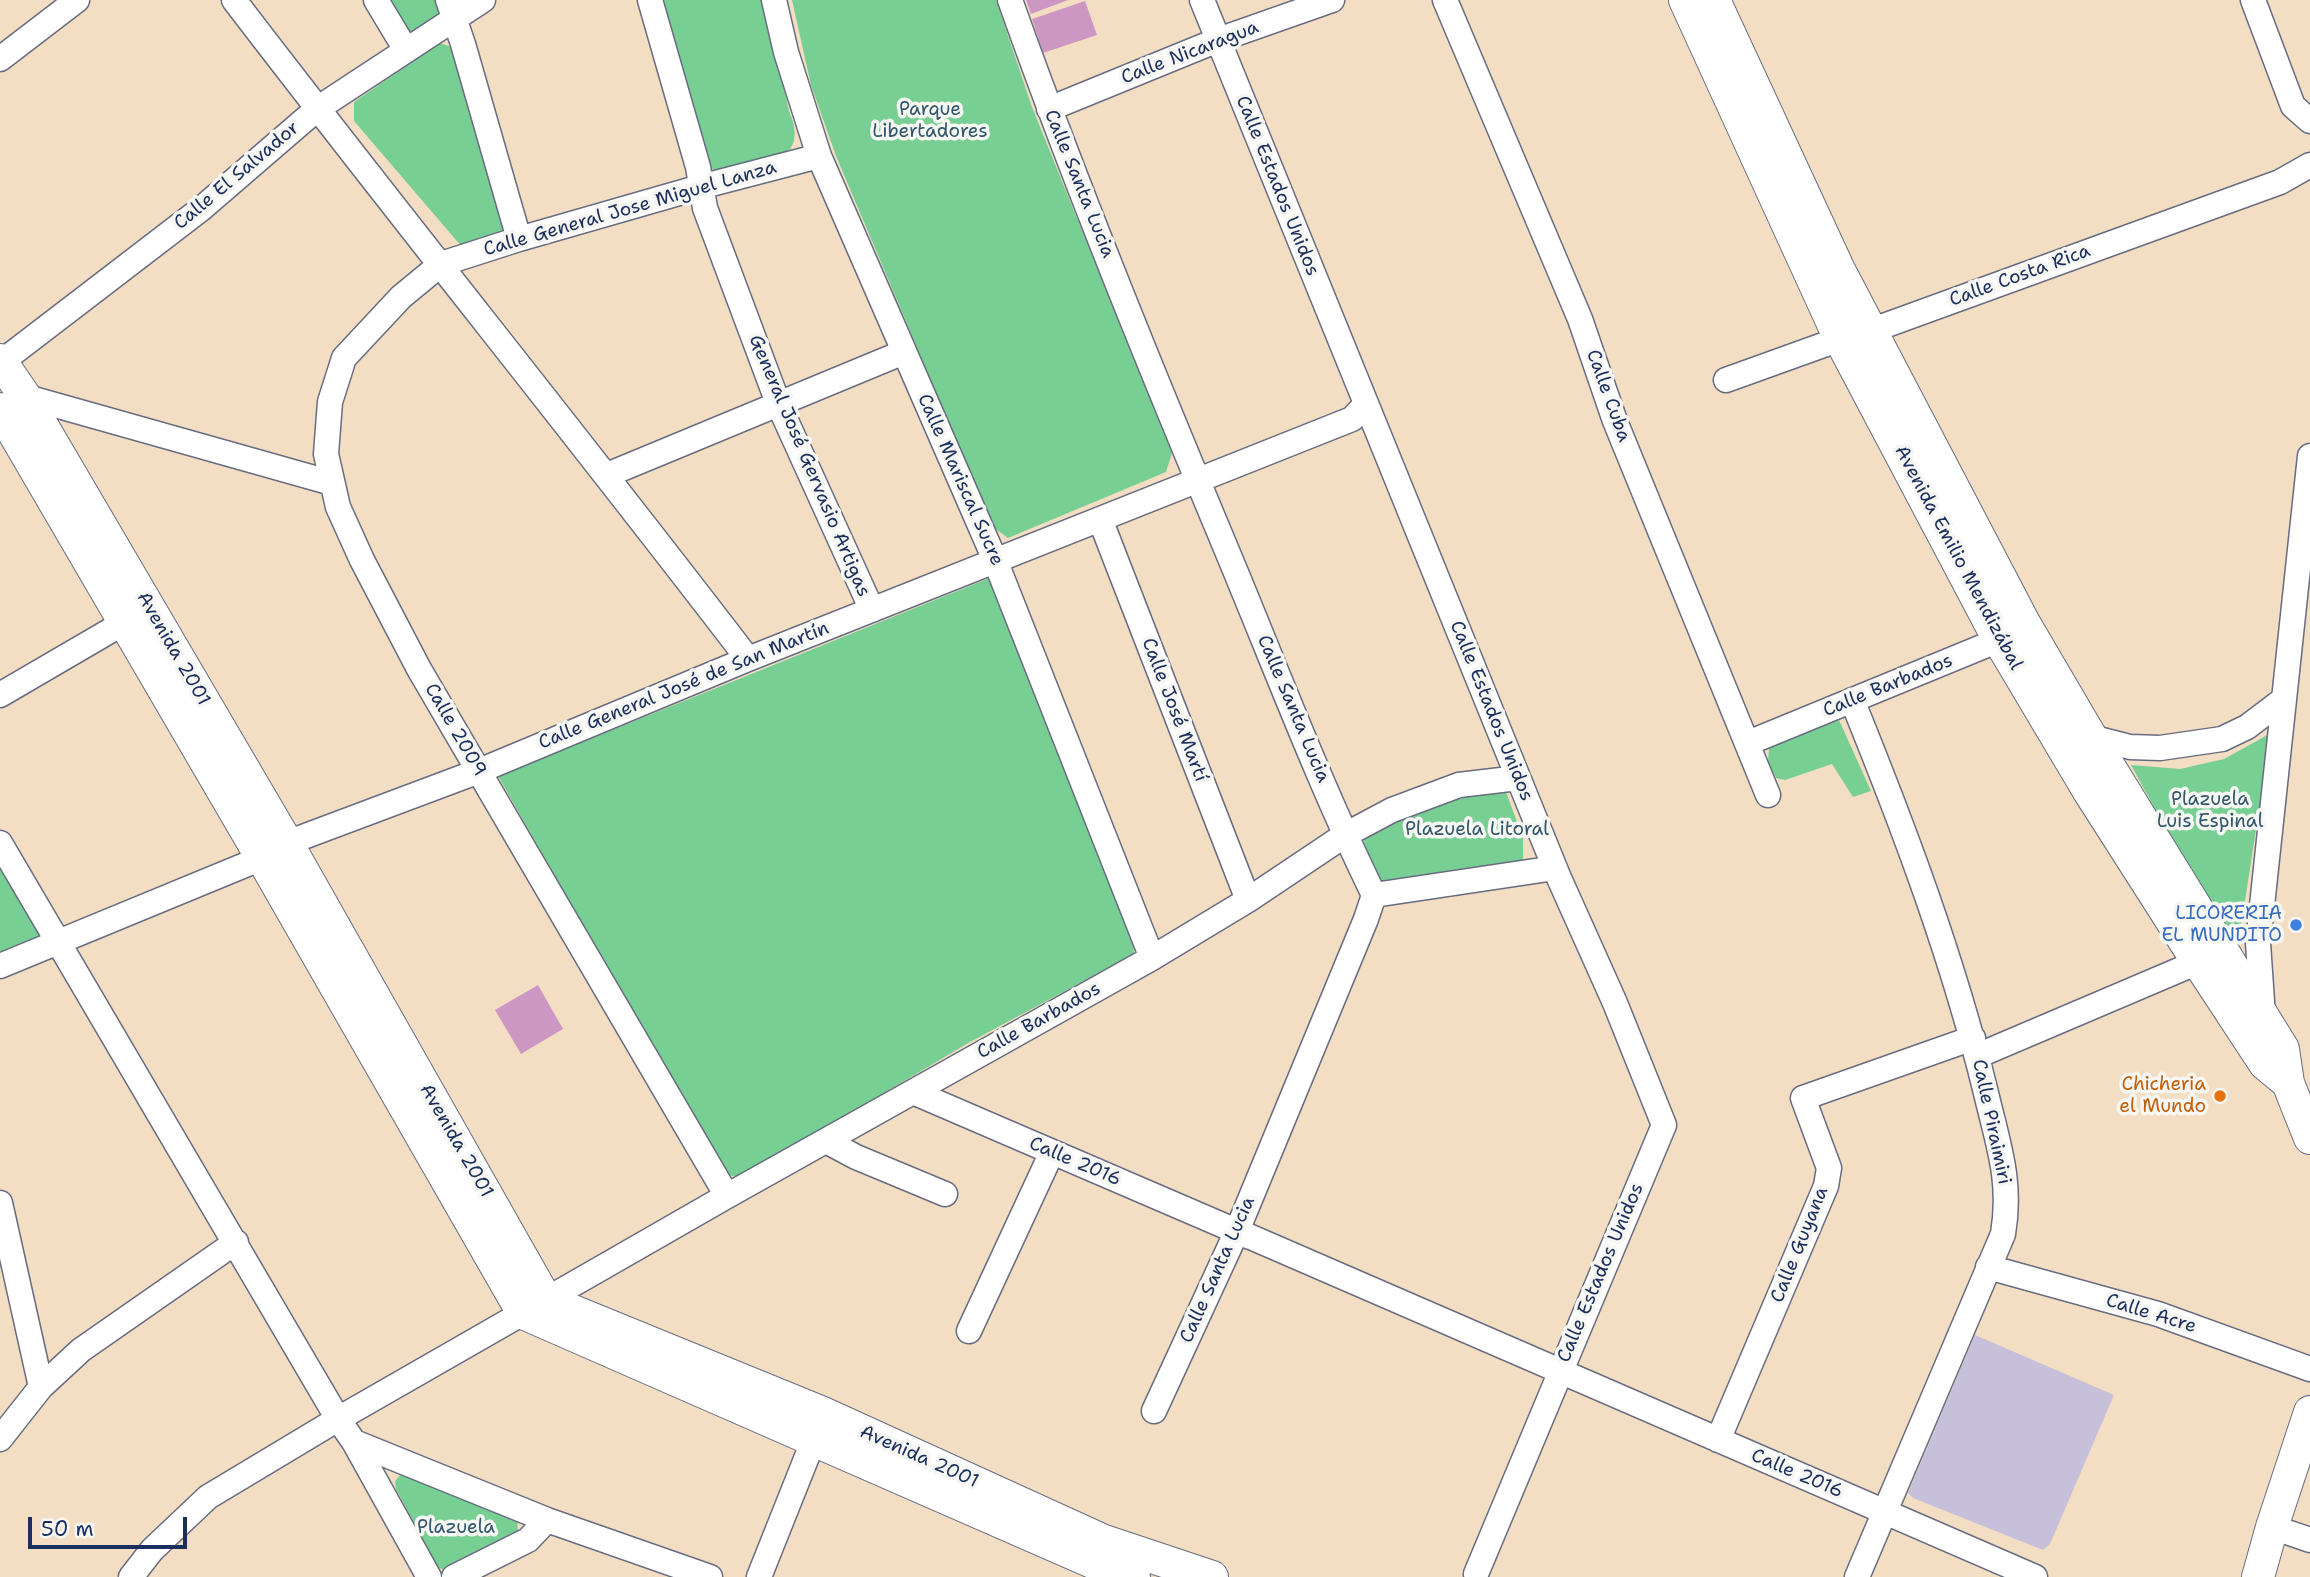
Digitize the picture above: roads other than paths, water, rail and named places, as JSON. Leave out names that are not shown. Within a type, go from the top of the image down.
[{"type":"main road","name":"Avenida Emilio Mendizábal","points":[[1685,0],[1840,339],[2079,744],[2283,1049],[2288,1083],[2310,1138]]},
{"type":"main road","name":"Avenida Emilio Mendizábal","points":[[1714,0],[1833,258],[2011,631]]},
{"type":"main road","name":"Avenida 2001","points":[[5,380],[125,622],[275,850]]},
{"type":"main road","name":"Avenida 2001","points":[[5,380],[535,1307],[549,1326],[819,1426],[1104,1541],[1212,1577]]},
{"type":"main road","name":"Avenida Emilio Mendizábal","points":[[2079,744],[2090,793],[2265,1064],[2288,1083]]},
{"type":"main road","points":[[2258,1577],[2310,1412]]},
{"type":"main road","name":"Avenida 2001","points":[[819,1426],[1097,1571],[1134,1577]]},
{"type":"street","points":[[0,59],[77,0]]},
{"type":"street","points":[[234,0],[748,659]]},
{"type":"street","points":[[376,0],[406,50]]},
{"type":"street","name":"Calle El Salvador","points":[[5,380],[317,109],[406,50],[451,10],[483,0]]},
{"type":"street","name":"General José Gervasio Artigas","points":[[650,0],[698,167],[705,208],[778,403],[872,610]]},
{"type":"street","name":"Calle Mariscal Sucre","points":[[774,0],[786,52],[819,156],[995,560],[1152,958]]},
{"type":"street","name":"Calle Santa Lucia","points":[[1010,0],[1049,109],[1198,481],[1345,835],[1374,895],[1237,1231],[1154,1411]]},
{"type":"street","name":"Calle Estados Unidos","points":[[1202,0],[1518,778],[1615,1003],[1664,1125],[1476,1574]]},
{"type":"street","name":"Calle Nicaragua","points":[[1049,109],[1218,40],[1332,0]]},
{"type":"street","name":"Calle Cuba","points":[[1445,0],[1580,319],[1615,421],[1768,794]]},
{"type":"street","points":[[2253,0],[2293,106],[2310,121]]},
{"type":"street","points":[[451,10],[519,239]]},
{"type":"street","name":"Calle General Jose Miguel Lanza","points":[[441,264],[700,187],[819,156]]},
{"type":"street","name":"Calle Costa Rica","points":[[1726,380],[1870,331],[2280,182],[2310,164]]},
{"type":"street","name":"Calle 2009","points":[[441,264],[401,297],[345,358],[330,402],[326,454],[338,507],[362,560],[419,669],[727,1196]]},
{"type":"street","points":[[607,475],[904,352]]},
{"type":"street","points":[[5,380],[332,483]]},
{"type":"street","name":"Calle General José de San Martín","points":[[0,966],[275,850],[479,771],[748,659],[1352,419],[1366,404]]},
{"type":"street","points":[[2263,1018],[2258,943],[2284,699],[2300,644],[2310,456]]},
{"type":"street","name":"Calle José Martí","points":[[1100,519],[1248,900]]},
{"type":"street","points":[[0,695],[125,622]]},
{"type":"street","name":"Calle Barbados","points":[[1748,743],[2011,631]]},
{"type":"street","points":[[2079,744],[2160,748],[2222,739],[2247,727],[2284,699]]},
{"type":"street","name":"Calle Piraimiri","points":[[1852,700],[1921,878],[1975,1047],[2007,1179],[2007,1210],[2003,1234],[1857,1577]]},
{"type":"street","name":"Calle Barbados","points":[[131,1577],[152,1550],[208,1497],[338,1419],[727,1196],[1152,958],[1248,900],[1345,835],[1392,810],[1459,785],[1518,778]]},
{"type":"street","points":[[0,842],[354,1442],[429,1577]]},
{"type":"street","points":[[1374,895],[1555,868]]},
{"type":"street","name":"Calle Guyana","points":[[1718,1440],[1826,1186],[1829,1168],[1802,1098],[1975,1047],[2198,962]]},
{"type":"street","name":"Calle 2016","points":[[913,1092],[2035,1577]]},
{"type":"street","points":[[826,1141],[856,1157],[945,1194]]},
{"type":"street","points":[[969,1331],[1052,1152]]},
{"type":"street","points":[[0,1203],[41,1387]]},
{"type":"street","points":[[0,1438],[41,1387],[81,1350],[236,1242]]},
{"type":"street","name":"Calle Acre","points":[[1988,1268],[2158,1314],[2310,1369]]},
{"type":"street","points":[[759,1577],[819,1426]]},
{"type":"street","points":[[354,1442],[547,1520],[710,1577]]},
{"type":"street","points":[[454,1577],[528,1540],[547,1520]]},
{"type":"street","points":[[2272,1527],[2310,1540]]},
{"type":"place","name":"LICORERIA EL MUNDITO","points":[[2296,925]]},
{"type":"place","name":"Chicheria el Mundo","points":[[2220,1096]]},
{"type":"park label","name":"Parque Libertadores","points":[[930,121]]},
{"type":"park label","name":"Plazuela Luis Espinal","points":[[2210,811]]},
{"type":"park label","name":"Plazuela Litoral","points":[[1477,830]]},
{"type":"park label","name":"Plazuela","points":[[456,1528]]}]
